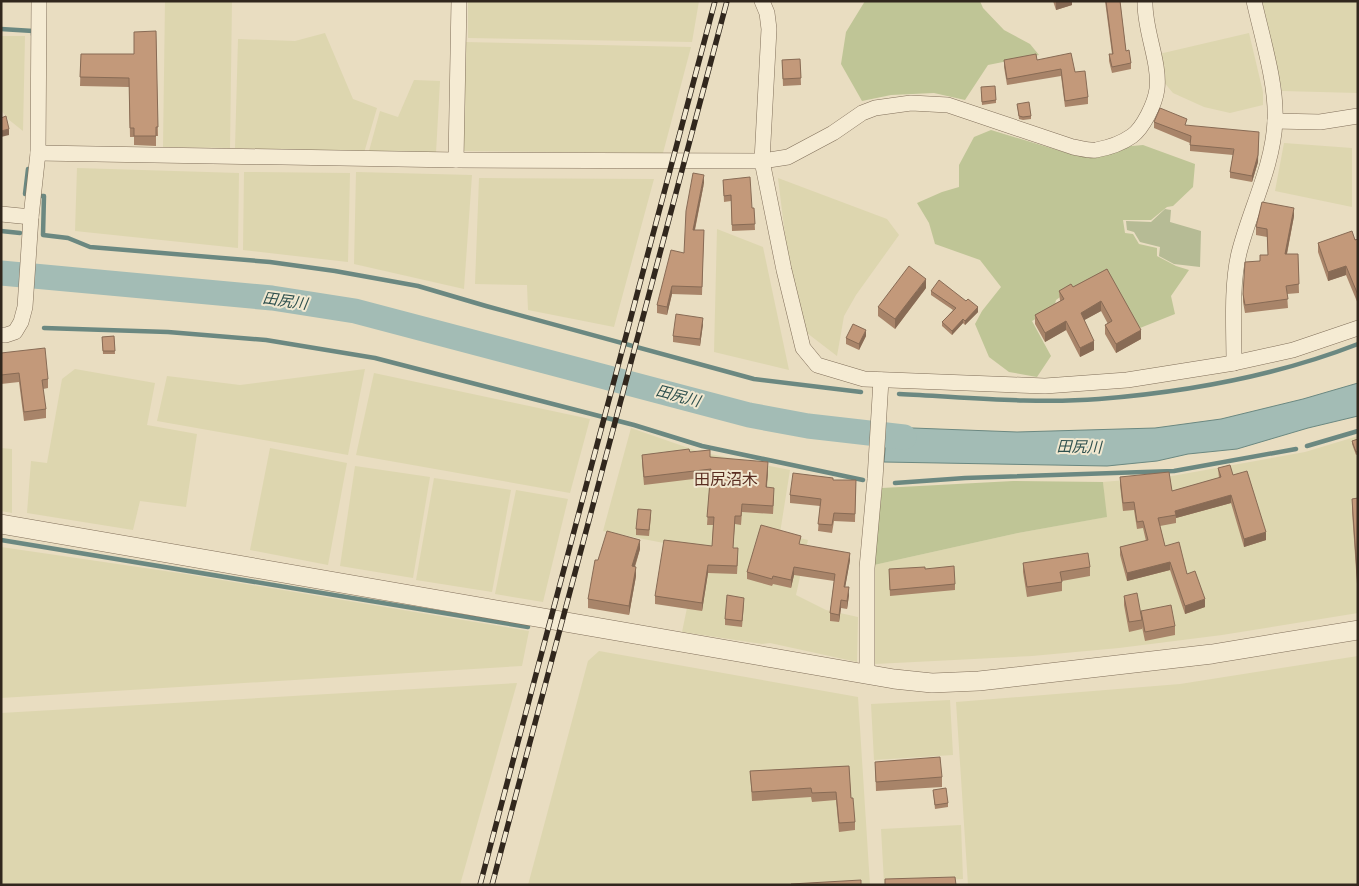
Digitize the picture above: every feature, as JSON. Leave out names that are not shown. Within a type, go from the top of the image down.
[{"type":"street","points":[[1,335],[16,332],[25,307],[28,250],[38,153],[39,1]]},
{"type":"street","points":[[456,160],[459,1]]},
{"type":"street","points":[[762,1],[767,13],[769,29],[762,161],[784,270],[803,348],[816,365],[864,379],[1045,386],[1127,380],[1234,363],[1293,350],[1358,328]]},
{"type":"street","points":[[38,153],[456,160],[762,161],[788,157],[833,133],[869,110],[911,104],[948,105],[1073,147],[1094,151],[1112,146],[1132,136],[1146,119],[1153,104],[1157,89],[1156,73],[1145,14],[1145,1]]},
{"type":"street","points":[[1234,363],[1235,276],[1239,254],[1270,156],[1275,121],[1275,98],[1254,1]]},
{"type":"street","points":[[1275,121],[1320,122],[1358,116]]},
{"type":"street","points":[[1,214],[31,217]]},
{"type":"street","points":[[867,674],[867,568],[881,380]]},
{"type":"street","points":[[1,524],[894,679],[932,682],[979,681],[1212,654],[1358,630]]},
{"type":"shaded area","points":[[165,1],[232,1],[230,148],[163,147]]},
{"type":"shaded area","points":[[468,1],[699,1],[692,42],[468,38]]},
{"type":"shaded area","points":[[1262,1],[1358,1],[1358,93],[1282,91]]},
{"type":"shaded area","points":[[325,33],[353,99],[377,108],[364,153],[235,148],[238,39],[295,41]]},
{"type":"shaded area","points":[[1249,33],[1263,92],[1263,105],[1230,113],[1204,107],[1173,93],[1163,81],[1159,54]]},
{"type":"shaded area","points":[[1,36],[25,36],[23,131],[8,119],[1,110]]},
{"type":"shaded area","points":[[465,42],[691,47],[663,153],[463,151]]},
{"type":"shaded area","points":[[414,80],[440,81],[436,153],[369,151],[380,111],[398,117]]},
{"type":"shaded area","points":[[1284,143],[1352,148],[1352,207],[1275,191]]},
{"type":"shaded area","points":[[77,168],[239,173],[238,248],[75,231]]},
{"type":"shaded area","points":[[244,172],[350,173],[348,262],[243,250]]},
{"type":"shaded area","points":[[356,172],[472,175],[464,289],[354,264]]},
{"type":"shaded area","points":[[479,178],[654,179],[614,327],[528,310],[527,285],[475,284]]},
{"type":"shaded area","points":[[778,178],[887,219],[899,235],[856,295],[844,316],[837,356],[807,333],[788,260]]},
{"type":"shaded area","points":[[717,229],[763,247],[789,370],[714,352]]},
{"type":"shaded area","points":[[75,369],[155,383],[147,425],[197,434],[186,507],[140,501],[133,530],[27,513],[31,461],[47,463],[62,379]]},
{"type":"shaded area","points":[[365,369],[348,455],[157,421],[167,376],[240,385]]},
{"type":"shaded area","points":[[374,373],[590,419],[570,493],[356,455]]},
{"type":"shaded area","points":[[631,428],[700,452],[790,470],[780,533],[808,540],[796,595],[826,610],[858,617],[857,662],[770,643],[762,644],[682,632],[699,550],[603,531]]},
{"type":"shaded area","points":[[1358,436],[1358,613],[1222,635],[1119,648],[1032,656],[875,664],[874,565],[1018,533],[1106,517],[1103,482],[1172,476],[1305,452]]},
{"type":"shaded area","points":[[1,448],[12,449],[12,513],[1,511]]},
{"type":"shaded area","points":[[270,448],[347,463],[328,565],[250,550]]},
{"type":"shaded area","points":[[355,466],[430,477],[413,578],[340,566]]},
{"type":"shaded area","points":[[434,478],[511,490],[492,592],[416,580]]},
{"type":"shaded area","points":[[516,490],[568,499],[543,602],[495,594]]},
{"type":"shaded area","points":[[1,547],[186,574],[529,631],[522,666],[1,698]]},
{"type":"shaded area","points":[[599,651],[858,697],[870,885],[528,885],[588,661]]},
{"type":"shaded area","points":[[1358,656],[1358,885],[968,885],[956,702],[1180,684]]},
{"type":"shaded area","points":[[517,683],[460,885],[1,885],[1,713]]},
{"type":"shaded area","points":[[950,700],[953,755],[874,760],[871,704]]},
{"type":"shaded area","points":[[961,825],[963,879],[884,883],[881,829]]},
{"type":"green space","points":[[865,1],[980,1],[983,8],[1004,30],[1030,44],[1039,55],[988,65],[965,100],[934,93],[891,95],[862,101],[841,64],[846,32]]},
{"type":"green space","points":[[991,130],[1077,156],[1093,157],[1121,147],[1143,145],[1195,164],[1193,187],[1173,206],[1167,207],[1151,220],[1123,220],[1125,233],[1133,234],[1139,244],[1157,248],[1157,256],[1176,266],[1189,270],[1171,296],[1175,314],[1140,328],[1066,293],[1056,300],[1054,309],[1032,321],[1051,356],[1037,377],[1009,372],[989,357],[975,324],[982,311],[1001,287],[980,260],[935,244],[929,223],[917,203],[959,187],[959,165],[974,137]]},
{"type":"green space","points":[[1165,209],[1171,210],[1170,222],[1201,231],[1200,267],[1174,264],[1159,256],[1160,247],[1140,242],[1134,232],[1127,230],[1126,221],[1151,222]]},
{"type":"green space","points":[[1013,481],[1103,482],[1107,517],[1018,533],[874,565],[882,488]]},
{"type":"water","points":[[1358,383],[1358,416],[1308,428],[1237,449],[1188,454],[1157,461],[1107,466],[884,462],[887,427],[1017,432],[1155,428],[1221,419]]},
{"type":"building","points":[[1106,1],[1120,1],[1126,51],[1129,50],[1131,63],[1112,67],[1109,54],[1113,54]]},
{"type":"building","points":[[156,31],[158,127],[156,127],[156,136],[134,136],[134,128],[130,128],[129,78],[80,77],[81,54],[134,54],[134,32]]},
{"type":"building","points":[[1071,53],[1075,72],[1085,71],[1088,97],[1065,101],[1061,69],[1007,79],[1004,60],[1036,54],[1037,60]]},
{"type":"building","points":[[800,59],[801,78],[783,79],[782,60]]},
{"type":"building","points":[[995,86],[996,100],[982,102],[981,87]]},
{"type":"building","points":[[1029,102],[1031,116],[1019,116],[1017,104]]},
{"type":"building","points":[[1160,108],[1187,119],[1185,125],[1259,132],[1258,155],[1252,176],[1230,172],[1234,149],[1190,145],[1191,136],[1154,122]]},
{"type":"building","points":[[6,116],[9,129],[1,131],[1,118]]},
{"type":"building","points":[[693,173],[704,175],[693,230],[704,230],[702,287],[672,286],[667,307],[657,305],[671,250],[684,253],[686,211]]},
{"type":"building","points":[[750,177],[755,224],[732,225],[731,195],[724,196],[723,180]]},
{"type":"building","points":[[1262,202],[1294,208],[1285,254],[1298,254],[1299,284],[1286,286],[1288,299],[1245,305],[1243,294],[1245,262],[1260,261],[1260,255],[1268,255],[1267,229],[1256,227]]},
{"type":"building","points":[[1352,231],[1355,240],[1358,239],[1358,295],[1346,266],[1328,272],[1318,243]]},
{"type":"building","points":[[909,266],[926,279],[895,319],[878,307]]},
{"type":"building","points":[[1107,269],[1141,330],[1116,344],[1105,325],[1112,321],[1101,301],[1081,313],[1094,341],[1080,348],[1066,321],[1045,333],[1035,315],[1064,299],[1059,291],[1071,284],[1073,287]]},
{"type":"building","points":[[939,280],[966,301],[968,299],[978,307],[952,331],[942,322],[956,308],[931,291]]},
{"type":"building","points":[[676,314],[703,318],[700,339],[673,336]]},
{"type":"building","points":[[853,324],[866,330],[859,344],[846,338]]},
{"type":"building","points":[[114,336],[115,351],[103,351],[102,337]]},
{"type":"building","points":[[45,348],[48,379],[42,380],[46,409],[24,412],[19,373],[1,375],[1,353]]},
{"type":"building","points":[[1358,439],[1358,451],[1356,452],[1352,441]]},
{"type":"building","points":[[689,449],[690,452],[710,450],[710,457],[768,462],[766,487],[774,488],[773,506],[742,504],[741,516],[735,516],[733,548],[738,548],[737,566],[708,565],[702,603],[655,596],[664,540],[712,546],[714,517],[707,517],[711,469],[644,477],[642,455]]},
{"type":"building","points":[[1230,465],[1233,475],[1247,471],[1266,532],[1244,539],[1231,495],[1175,511],[1176,515],[1158,518],[1165,546],[1179,542],[1187,574],[1195,571],[1205,599],[1185,606],[1170,562],[1127,573],[1120,547],[1148,540],[1143,521],[1137,522],[1134,502],[1123,503],[1120,477],[1169,472],[1172,491],[1221,477],[1218,468]]},
{"type":"building","points":[[793,473],[833,478],[833,480],[856,480],[855,514],[834,513],[832,525],[818,524],[821,499],[790,495]]},
{"type":"building","points":[[1358,498],[1358,587],[1352,499]]},
{"type":"building","points":[[638,509],[651,510],[649,530],[636,529]]},
{"type":"building","points":[[761,525],[801,536],[799,544],[850,553],[844,587],[849,587],[847,601],[841,600],[839,615],[830,613],[835,574],[794,567],[791,580],[773,576],[772,579],[747,572]]},
{"type":"building","points":[[607,531],[640,540],[632,566],[636,567],[629,606],[588,599],[595,560],[598,560]]},
{"type":"building","points":[[1088,553],[1090,567],[1060,572],[1062,582],[1027,587],[1023,563]]},
{"type":"building","points":[[954,566],[955,584],[890,590],[889,569],[925,567],[925,569]]},
{"type":"building","points":[[1137,593],[1142,620],[1129,622],[1124,596]]},
{"type":"building","points":[[727,595],[744,598],[742,621],[725,619]]},
{"type":"building","points":[[1171,605],[1175,626],[1145,632],[1141,611]]},
{"type":"building","points":[[940,757],[942,777],[876,782],[875,762]]},
{"type":"building","points":[[849,766],[855,822],[839,823],[836,792],[812,793],[811,788],[752,792],[750,771]]},
{"type":"building","points":[[946,788],[948,803],[935,805],[933,790]]},
{"type":"building","points":[[955,877],[956,885],[885,885],[885,879]]},
{"type":"building","points":[[861,880],[861,885],[791,885],[791,884]]},
{"type":"waterway","points":[[1,29],[33,31],[33,35]]},
{"type":"waterway","points":[[25,194],[28,169]]},
{"type":"waterway","points":[[39,196],[44,196],[43,235],[68,238],[90,247],[270,262],[335,271],[418,286],[754,379],[861,392]]},
{"type":"waterway","points":[[1,231],[20,233]]},
{"type":"waterway","name":"田尻川","points":[[1,273],[272,298],[355,311],[749,415],[808,426],[904,437]]},
{"type":"waterway","points":[[44,328],[168,332],[266,340],[375,358],[634,425],[702,446],[863,480]]},
{"type":"waterway","points":[[899,394],[1049,401],[1132,396],[1198,387],[1263,374],[1358,344]]},
{"type":"waterway","points":[[1307,446],[1358,431]]},
{"type":"waterway","points":[[895,483],[965,478],[1174,471],[1296,449]]},
{"type":"waterway","points":[[1,540],[528,627]]},
{"type":"railway","points":[[480,885],[715,1]]},
{"type":"railway","points":[[492,885],[727,1]]},
{"type":"district","name":"田尻沼木","points":[[726,479]]}]
